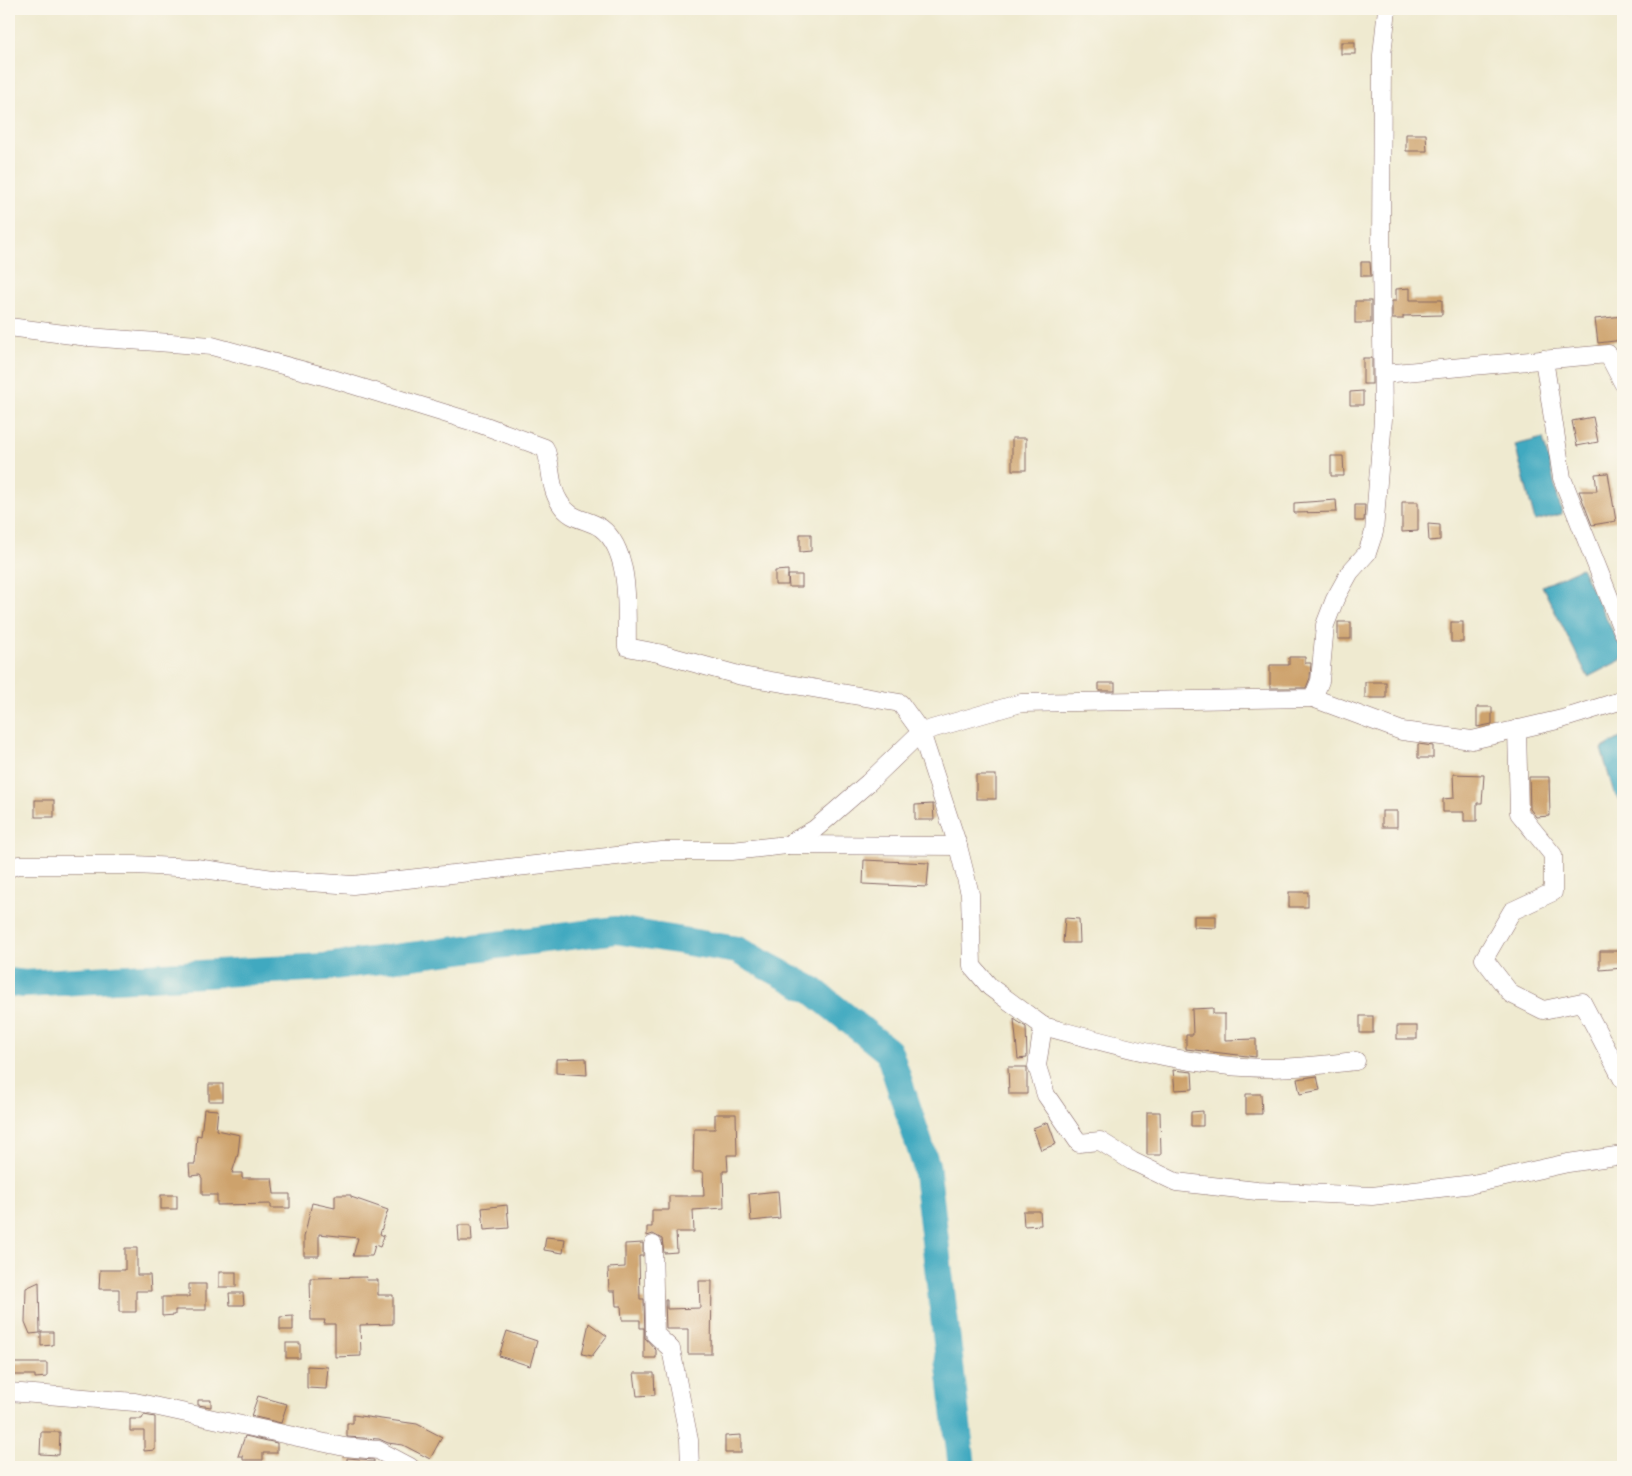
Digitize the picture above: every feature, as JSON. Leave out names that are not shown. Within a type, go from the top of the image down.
[{"type":"street","points":[[1313,698],[1320,681],[1325,625],[1335,599],[1350,572],[1367,553],[1374,532],[1383,419],[1381,251],[1382,65],[1386,9]]},
{"type":"street","points":[[9,327],[88,337],[212,346],[327,376],[483,425],[545,448],[558,501],[568,513],[600,528],[612,539],[621,554],[626,597],[627,647],[658,652],[742,676],[900,703],[920,732],[958,846],[970,894],[972,966],[990,987],[1043,1026],[1136,1051],[1190,1062],[1272,1068],[1356,1061]]},
{"type":"street","points":[[1383,374],[1608,354],[1623,383]]},
{"type":"street","points":[[1544,359],[1562,478],[1623,632]]},
{"type":"street","points":[[787,845],[815,829],[868,783],[920,732],[1021,703],[1313,698],[1402,731],[1472,740],[1623,700]]},
{"type":"street","points":[[1518,729],[1519,813],[1554,855],[1553,892],[1512,911],[1484,959],[1511,994],[1543,1010],[1582,1002],[1623,1080]]},
{"type":"street","points":[[9,868],[18,865],[135,865],[196,868],[280,880],[353,885],[662,851],[732,852],[787,845],[958,846]]},
{"type":"street","points":[[1043,1026],[1037,1066],[1046,1095],[1079,1143],[1100,1141],[1132,1161],[1176,1182],[1257,1191],[1372,1196],[1472,1184],[1568,1163],[1623,1155]]},
{"type":"street","points":[[653,1245],[655,1334],[672,1349],[689,1440],[690,1467]]},
{"type":"street","points":[[9,1392],[134,1402],[344,1447],[378,1450],[410,1467]]},
{"type":"water","points":[[1543,438],[1562,514],[1535,521],[1515,445]]},
{"type":"water","points":[[1581,568],[1623,652],[1623,659],[1588,677],[1542,586]]},
{"type":"water","points":[[1623,738],[1623,803],[1614,793],[1601,749]]},
{"type":"building","points":[[1341,42],[1355,42],[1355,54],[1341,54]]},
{"type":"building","points":[[1406,134],[1426,134],[1427,151],[1406,151]]},
{"type":"building","points":[[1361,262],[1370,262],[1371,276],[1361,276]]},
{"type":"building","points":[[1410,288],[1410,300],[1442,300],[1442,315],[1403,316],[1403,319],[1392,319],[1392,301],[1396,301],[1396,289]]},
{"type":"building","points":[[1355,301],[1371,301],[1371,323],[1355,323]]},
{"type":"building","points":[[1623,316],[1623,340],[1598,343],[1595,319]]},
{"type":"building","points":[[1363,358],[1372,358],[1372,384],[1363,384]]},
{"type":"building","points":[[1363,391],[1363,405],[1350,405],[1350,392]]},
{"type":"building","points":[[1593,417],[1598,442],[1577,446],[1572,421]]},
{"type":"building","points":[[1012,438],[1026,438],[1026,470],[1012,470]]},
{"type":"building","points":[[1331,456],[1343,456],[1344,476],[1331,476]]},
{"type":"building","points":[[1608,473],[1616,521],[1592,525],[1579,491],[1597,491],[1595,474]]},
{"type":"building","points":[[1336,500],[1337,512],[1294,513],[1294,503]]},
{"type":"building","points":[[1402,502],[1418,502],[1418,531],[1402,532]]},
{"type":"building","points":[[1355,505],[1365,505],[1364,521],[1355,521]]},
{"type":"building","points":[[1428,524],[1440,525],[1440,540],[1429,541]]},
{"type":"building","points":[[800,534],[811,534],[811,551],[800,552]]},
{"type":"building","points":[[788,570],[788,585],[775,585],[775,571]]},
{"type":"building","points":[[788,575],[802,575],[802,587],[789,587]]},
{"type":"building","points":[[1338,622],[1351,622],[1351,639],[1338,639]]},
{"type":"building","points":[[1451,622],[1463,622],[1463,642],[1451,642]]},
{"type":"building","points":[[1289,657],[1305,657],[1305,663],[1311,663],[1310,678],[1306,688],[1270,688],[1270,665],[1289,665]]},
{"type":"building","points":[[1365,682],[1386,682],[1386,698],[1365,698]]},
{"type":"building","points":[[1099,683],[1115,683],[1115,691],[1099,691]]},
{"type":"building","points":[[1477,707],[1492,707],[1492,724],[1477,727]]},
{"type":"building","points":[[1418,744],[1433,746],[1433,758],[1418,758]]},
{"type":"building","points":[[1453,774],[1484,775],[1482,803],[1477,803],[1477,821],[1464,821],[1464,812],[1443,812],[1443,799],[1454,798]]},
{"type":"building","points":[[976,775],[996,775],[996,799],[976,799]]},
{"type":"building","points":[[1529,777],[1549,777],[1550,816],[1536,817],[1530,809]]},
{"type":"building","points":[[35,800],[54,800],[54,817],[35,817]]},
{"type":"building","points":[[933,804],[934,820],[915,820],[915,805]]},
{"type":"building","points":[[1382,811],[1397,811],[1397,827],[1382,827]]},
{"type":"building","points":[[864,860],[929,863],[927,887],[863,884]]},
{"type":"building","points":[[1289,892],[1308,892],[1308,907],[1289,907]]},
{"type":"building","points":[[1194,916],[1216,916],[1216,928],[1194,927]]},
{"type":"building","points":[[1065,918],[1079,919],[1080,943],[1063,943]]},
{"type":"building","points":[[1600,951],[1623,951],[1623,968],[1600,970]]},
{"type":"building","points":[[1213,1008],[1213,1014],[1225,1014],[1225,1040],[1256,1039],[1256,1057],[1186,1049],[1186,1035],[1193,1035],[1192,1009]]},
{"type":"building","points":[[1360,1016],[1373,1016],[1373,1033],[1360,1033]]},
{"type":"building","points":[[1014,1019],[1026,1027],[1027,1058],[1018,1059]]},
{"type":"building","points":[[1397,1026],[1417,1026],[1417,1039],[1397,1039]]},
{"type":"building","points":[[586,1058],[587,1075],[556,1073],[556,1059]]},
{"type":"building","points":[[1008,1067],[1027,1067],[1027,1094],[1009,1094]]},
{"type":"building","points":[[1173,1070],[1192,1072],[1193,1089],[1175,1090]]},
{"type":"building","points":[[1317,1076],[1320,1090],[1300,1094],[1297,1079]]},
{"type":"building","points":[[209,1084],[223,1084],[223,1101],[209,1101]]},
{"type":"building","points":[[1246,1094],[1261,1094],[1262,1114],[1246,1114]]},
{"type":"building","points":[[204,1109],[218,1110],[216,1130],[240,1135],[238,1154],[232,1173],[242,1173],[242,1178],[272,1178],[274,1194],[290,1194],[290,1208],[271,1208],[271,1204],[217,1205],[217,1195],[202,1195],[202,1178],[200,1175],[190,1176],[189,1164],[195,1164],[197,1135],[201,1136]]},
{"type":"building","points":[[1203,1111],[1203,1126],[1191,1126],[1191,1112]]},
{"type":"building","points":[[1147,1112],[1160,1112],[1161,1155],[1147,1155]]},
{"type":"building","points":[[715,1114],[736,1114],[737,1155],[727,1155],[728,1171],[723,1171],[724,1208],[693,1210],[694,1232],[676,1232],[677,1252],[664,1253],[662,1239],[653,1234],[647,1236],[647,1227],[652,1227],[652,1210],[669,1210],[669,1196],[704,1196],[703,1172],[693,1172],[694,1129],[715,1129]]},
{"type":"building","points":[[1048,1122],[1056,1144],[1041,1150],[1033,1128]]},
{"type":"building","points":[[778,1191],[780,1218],[751,1221],[749,1194]]},
{"type":"building","points":[[161,1195],[177,1195],[177,1209],[161,1209]]},
{"type":"building","points":[[335,1195],[351,1195],[351,1197],[388,1210],[380,1234],[384,1236],[380,1247],[375,1245],[372,1256],[353,1256],[358,1238],[319,1234],[319,1256],[304,1256],[304,1237],[312,1203],[335,1208]]},
{"type":"building","points":[[507,1205],[509,1228],[484,1230],[482,1208]]},
{"type":"building","points":[[1023,1211],[1040,1211],[1041,1225],[1024,1226]]},
{"type":"building","points":[[458,1225],[471,1225],[472,1241],[459,1241]]},
{"type":"building","points":[[546,1237],[565,1239],[563,1253],[544,1250]]},
{"type":"building","points":[[643,1243],[643,1256],[639,1256],[640,1299],[644,1299],[645,1338],[656,1350],[656,1358],[644,1358],[644,1328],[640,1328],[640,1320],[622,1320],[621,1306],[616,1306],[615,1291],[609,1291],[608,1268],[625,1267],[625,1244]]},
{"type":"building","points":[[125,1248],[137,1248],[137,1275],[150,1275],[151,1291],[136,1291],[136,1312],[119,1312],[119,1289],[99,1289],[100,1270],[125,1270]]},
{"type":"building","points":[[219,1272],[236,1272],[236,1287],[219,1287]]},
{"type":"building","points":[[367,1277],[366,1280],[378,1280],[378,1295],[393,1295],[393,1324],[360,1325],[361,1356],[335,1357],[335,1324],[324,1324],[325,1320],[311,1320],[310,1278]]},
{"type":"building","points":[[699,1281],[712,1281],[711,1354],[688,1354],[688,1329],[666,1329],[665,1300],[667,1300],[667,1309],[700,1308]]},
{"type":"building","points":[[39,1282],[40,1333],[30,1334],[25,1322],[26,1288]]},
{"type":"building","points":[[189,1284],[206,1284],[206,1310],[175,1310],[175,1315],[162,1316],[162,1297],[189,1297]]},
{"type":"building","points":[[229,1293],[243,1293],[244,1305],[230,1305]]},
{"type":"building","points":[[293,1316],[293,1330],[280,1330],[280,1317]]},
{"type":"building","points":[[589,1323],[607,1336],[592,1356],[582,1354]]},
{"type":"building","points":[[507,1331],[537,1341],[530,1366],[499,1356]]},
{"type":"building","points":[[41,1332],[53,1332],[53,1345],[41,1346]]},
{"type":"building","points":[[286,1343],[300,1343],[300,1358],[286,1358]]},
{"type":"building","points":[[9,1363],[47,1363],[47,1377],[35,1378],[35,1375],[9,1375]]},
{"type":"building","points":[[307,1366],[328,1367],[326,1389],[307,1388]]},
{"type":"building","points":[[634,1373],[654,1373],[655,1395],[637,1396]]},
{"type":"building","points":[[258,1396],[287,1404],[281,1423],[251,1416]]},
{"type":"building","points":[[198,1400],[211,1400],[211,1407],[198,1405]]},
{"type":"building","points":[[144,1415],[155,1417],[155,1450],[144,1451],[144,1431],[130,1431],[130,1419],[142,1419]]},
{"type":"building","points":[[353,1415],[417,1424],[442,1437],[430,1459],[403,1445],[388,1443],[379,1439],[347,1437],[347,1423],[353,1423]]},
{"type":"building","points":[[41,1432],[60,1432],[59,1455],[40,1454]]},
{"type":"building","points":[[741,1435],[741,1453],[725,1453],[725,1436]]},
{"type":"building","points":[[245,1436],[277,1443],[277,1453],[263,1453],[263,1460],[243,1460],[243,1456],[238,1456]]},
{"type":"building","points":[[347,1458],[374,1460],[374,1462],[347,1463]]},
{"type":"waterway","points":[[9,982],[24,984],[325,967],[616,930],[737,950],[812,990],[889,1052],[926,1165],[962,1467]]}]
